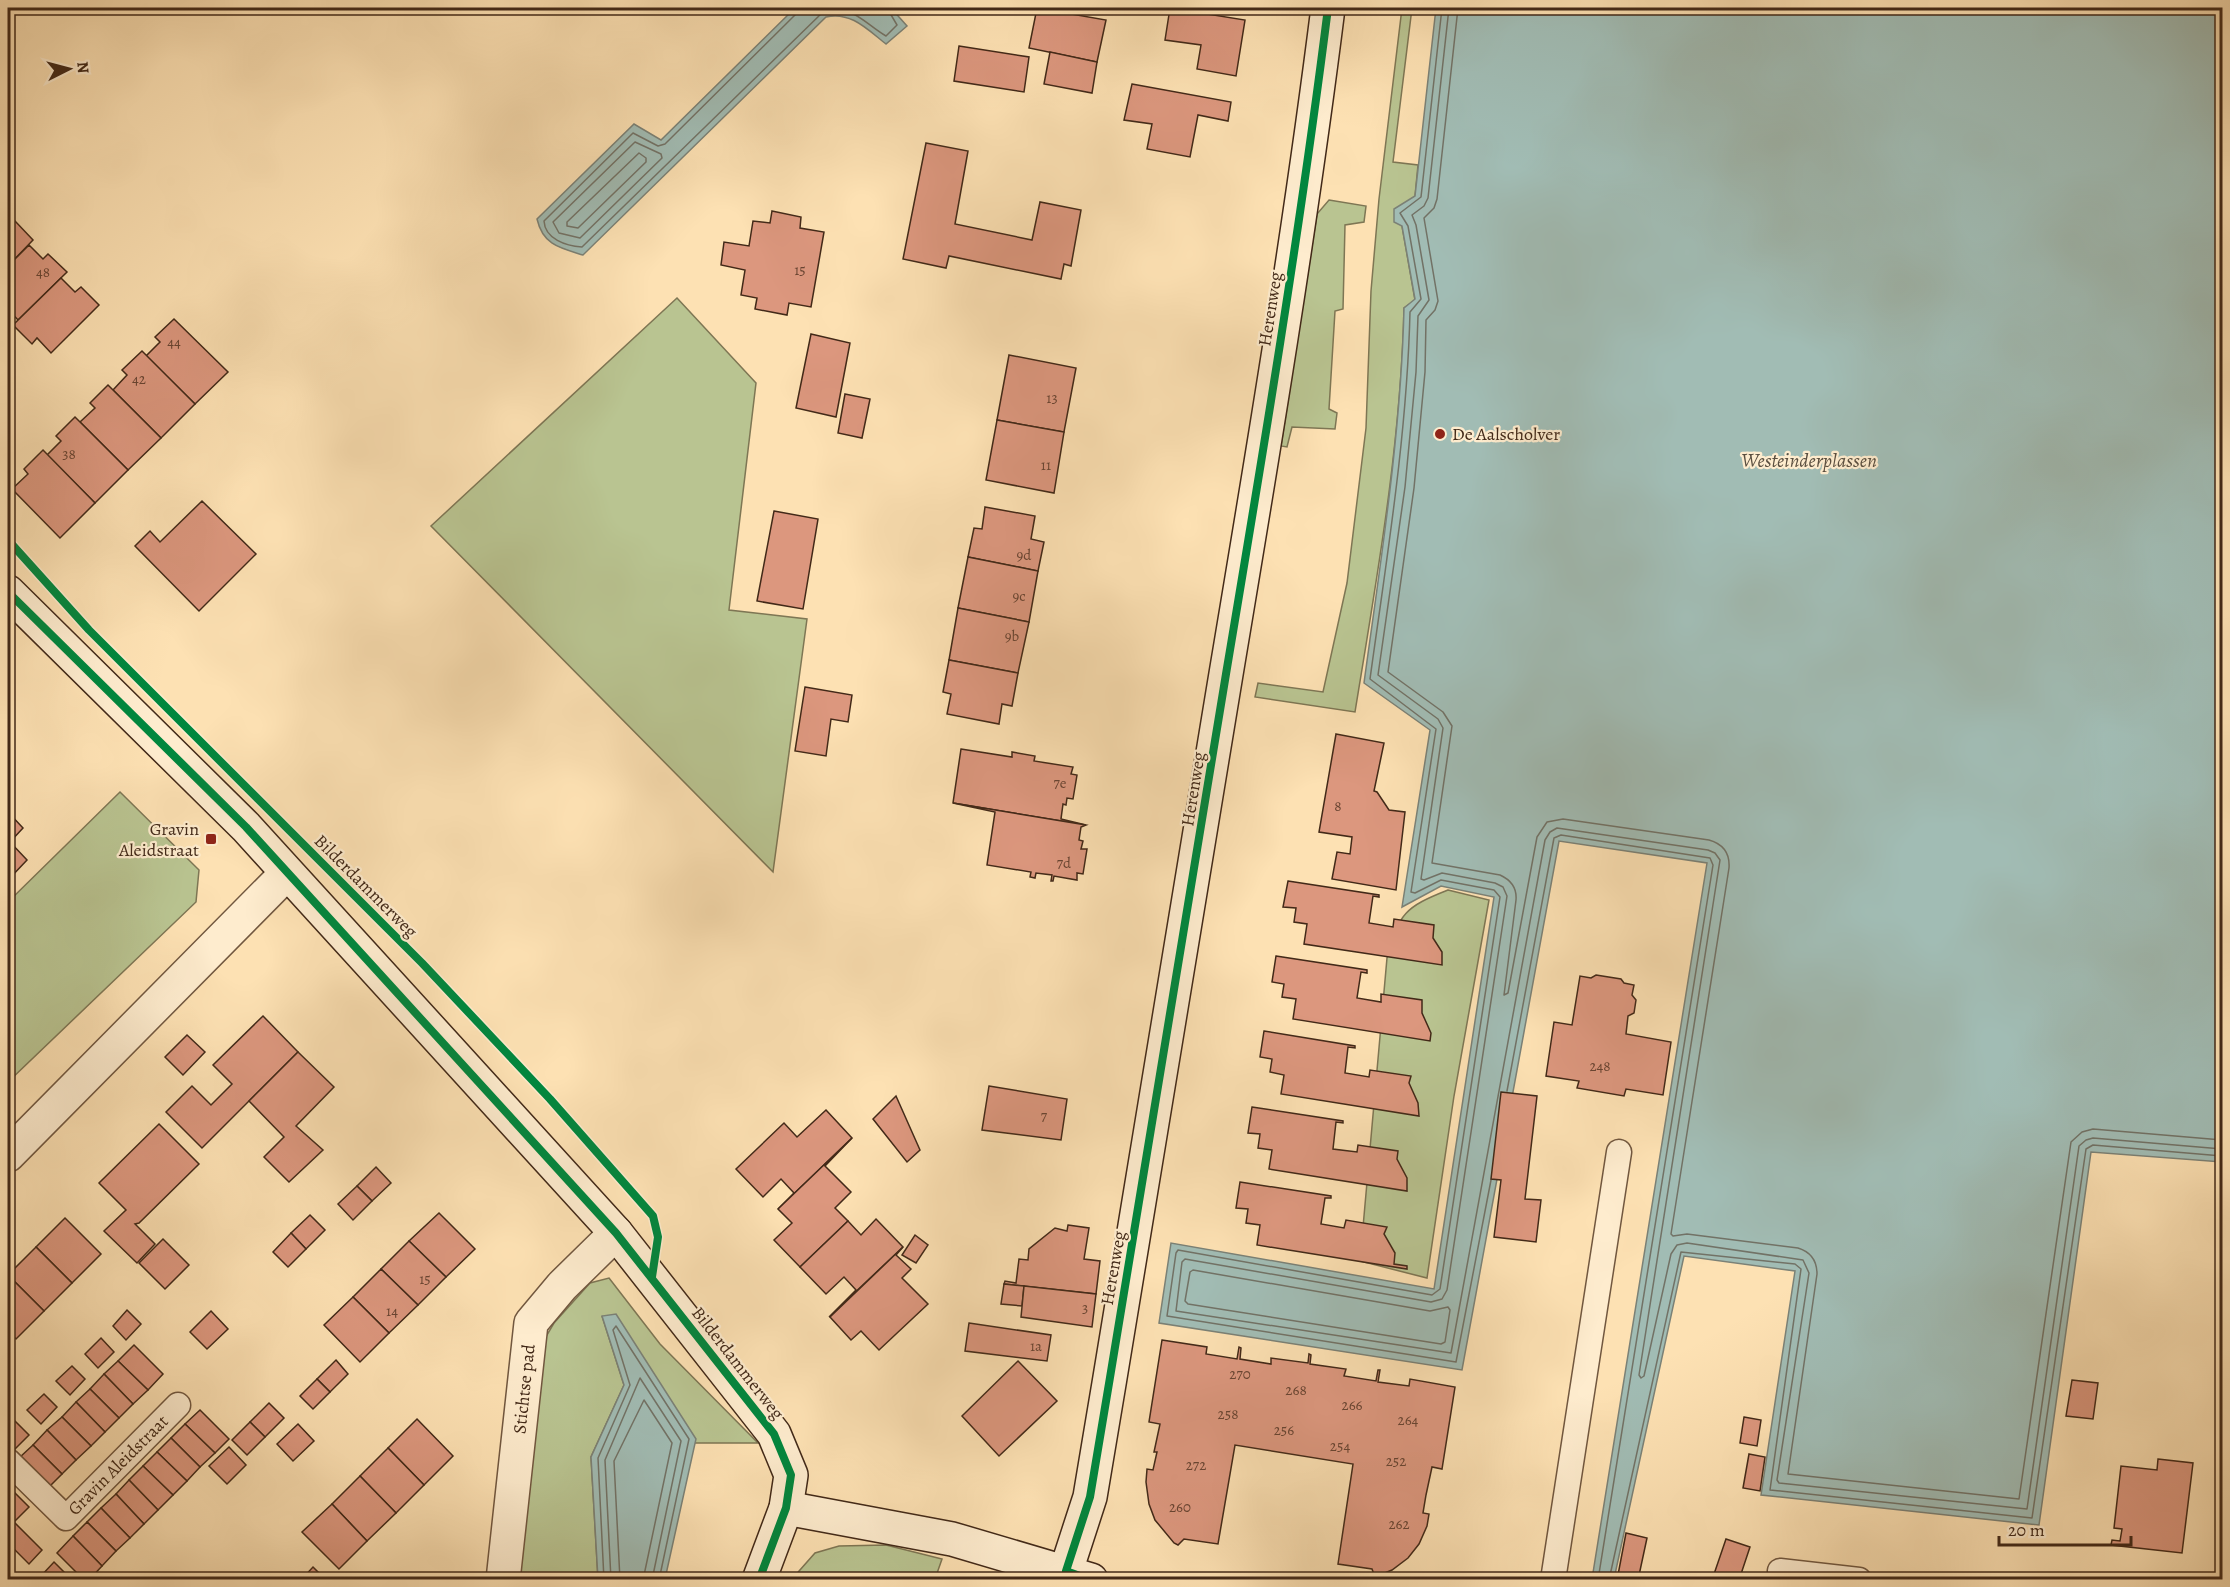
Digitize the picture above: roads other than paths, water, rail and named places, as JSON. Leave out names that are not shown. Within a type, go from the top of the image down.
[{"type":"street","name":"Herenweg","points":[[1078,1575],[1273,385],[1316,104],[1328,8]]},
{"type":"street","name":"Bilderdammerweg","points":[[8,592],[246,827],[286,874],[616,1233],[774,1434],[791,1476],[786,1508],[759,1580]]},
{"type":"street","points":[[8,1155],[286,874]]},
{"type":"street","name":"Stichtse pad","points":[[503,1580],[531,1323],[562,1286],[616,1233]]},
{"type":"street","points":[[786,1508],[952,1539],[1078,1575]]},
{"type":"lane","points":[[1553,1580],[1619,1152]]},
{"type":"lane","name":"Gravin Aleidstraat","points":[[8,1461],[66,1518],[178,1405]]},
{"type":"lane","points":[[1780,1570],[1859,1580]]},
{"type":"water","points":[[795,8],[891,8],[907,26],[886,44],[851,19],[826,17],[583,255],[554,244],[543,235],[537,219],[634,124],[661,140]]},
{"type":"water","name":"Westeinderplassen","points":[[1436,8],[2222,8],[2222,1162],[2091,1152],[2039,1525],[1761,1495],[1795,1271],[1684,1256],[1614,1579],[1592,1579],[1707,863],[1559,841],[1462,1370],[1159,1323],[1171,1243],[1434,1289],[1494,897],[1441,886],[1402,907],[1430,730],[1364,683],[1395,449],[1404,308],[1415,299],[1402,226],[1394,222],[1394,209],[1415,196]]},
{"type":"water","points":[[616,1314],[696,1439],[665,1579],[598,1579],[591,1457],[624,1385],[602,1316]]},
{"type":"place","name":"De Aalscholver","points":[[1440,434]]},
{"type":"place","name":"Gravin Aleidstraat","points":[[211,839]]}]
